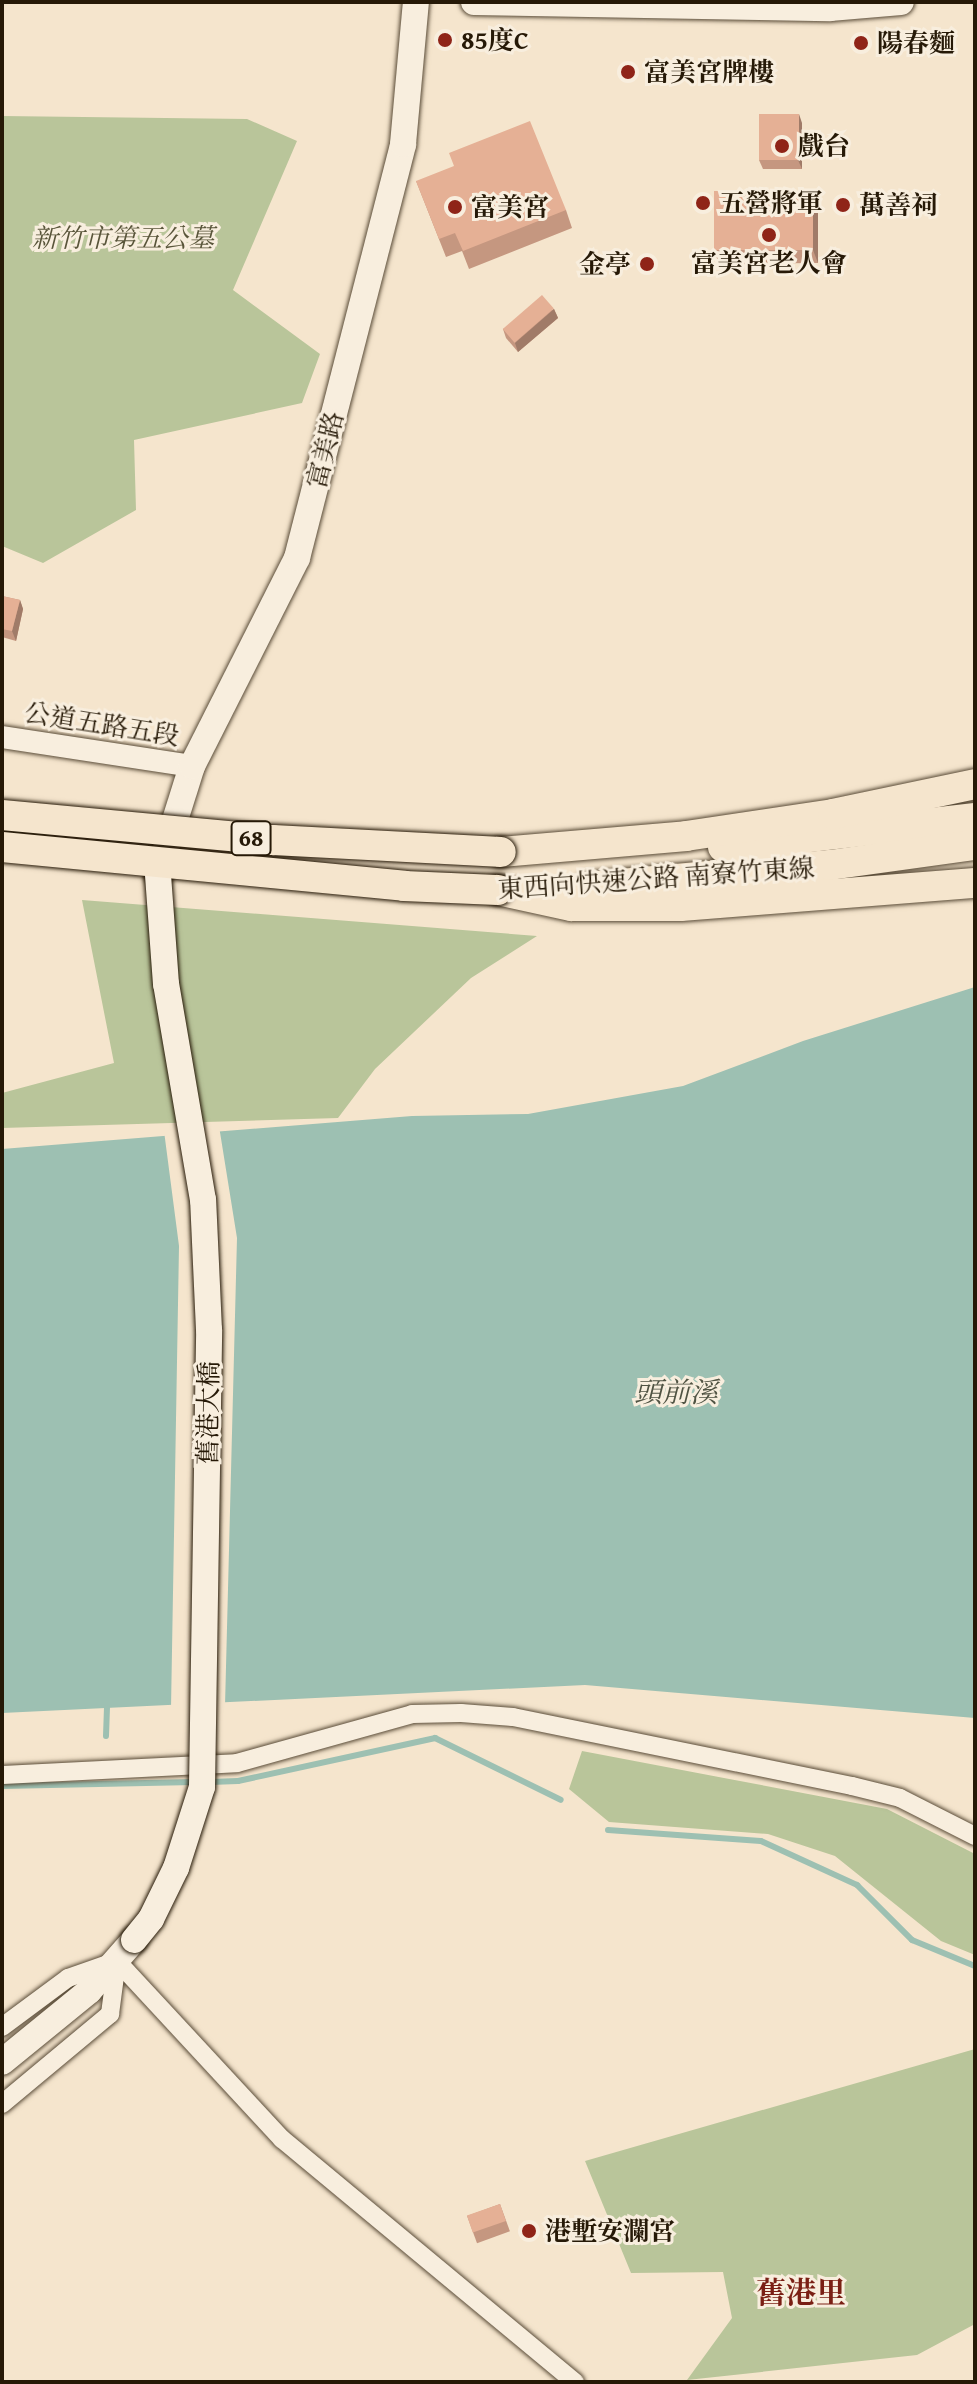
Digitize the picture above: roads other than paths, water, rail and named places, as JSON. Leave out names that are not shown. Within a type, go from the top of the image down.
[{"type":"highway","points":[[501,852],[701,834],[975,784]]},
{"type":"highway","name":"東西向快速公路 南寮竹東線","points":[[2,815],[273,840],[501,852],[769,845],[975,818]]},
{"type":"highway","name":"東西向快速公路 南寮竹東線","points":[[2,847],[498,890],[637,885],[975,845]]},
{"type":"highway","points":[[498,890],[571,906],[681,906],[975,883]]},
{"type":"main road","name":"富美路","points":[[158,874],[192,766],[297,558],[403,144],[416,2]]},
{"type":"main road","points":[[474,2],[831,5],[901,2]]},
{"type":"main road","name":"舊港大橋","points":[[2,2062],[117,1961],[151,1919],[176,1868],[202,1787],[209,1330],[203,1200],[166,984],[158,874]]},
{"type":"street","name":"公道五路五段","points":[[2,737],[192,766]]},
{"type":"street","points":[[2,1775],[237,1763],[412,1714],[461,1713],[513,1717],[863,1789],[900,1798],[975,1836]]},
{"type":"street","points":[[2,2027],[68,1978],[117,1961]]},
{"type":"street","points":[[2,2104],[110,2014],[117,1961]]},
{"type":"street","points":[[117,1961],[282,2139],[575,2382]]},
{"type":"water","name":"頭前溪","points":[[975,987],[975,1718],[585,1685],[2,1713],[2,1149],[412,1116],[528,1114],[683,1086],[803,1041]]},
{"type":"waterway","points":[[106,1736],[107,1708]]},
{"type":"waterway","points":[[210,1782],[238,1781],[435,1738],[561,1800]]},
{"type":"waterway","points":[[2,1786],[194,1782]]},
{"type":"waterway","points":[[608,1830],[761,1841],[857,1885],[912,1940],[975,1966]]},
{"type":"place","name":"85度C","points":[[445,40]]},
{"type":"place","name":"陽春麵","points":[[861,43]]},
{"type":"place","name":"富美宮牌樓","points":[[628,72]]},
{"type":"place","name":"戲台","points":[[782,146]]},
{"type":"place","name":"五營將軍","points":[[703,203]]},
{"type":"place","name":"萬善祠","points":[[843,205]]},
{"type":"place","name":"富美宮","points":[[455,207]]},
{"type":"place","name":"富美宮老人會","points":[[769,235]]},
{"type":"place","name":"金亭","points":[[647,264]]},
{"type":"place","name":"港塹安瀾宮","points":[[529,2231]]},
{"type":"district","name":"舊港里","points":[[801,2292]]},
{"type":"park label","name":"新竹市第五公墓","points":[[123,238]]}]
